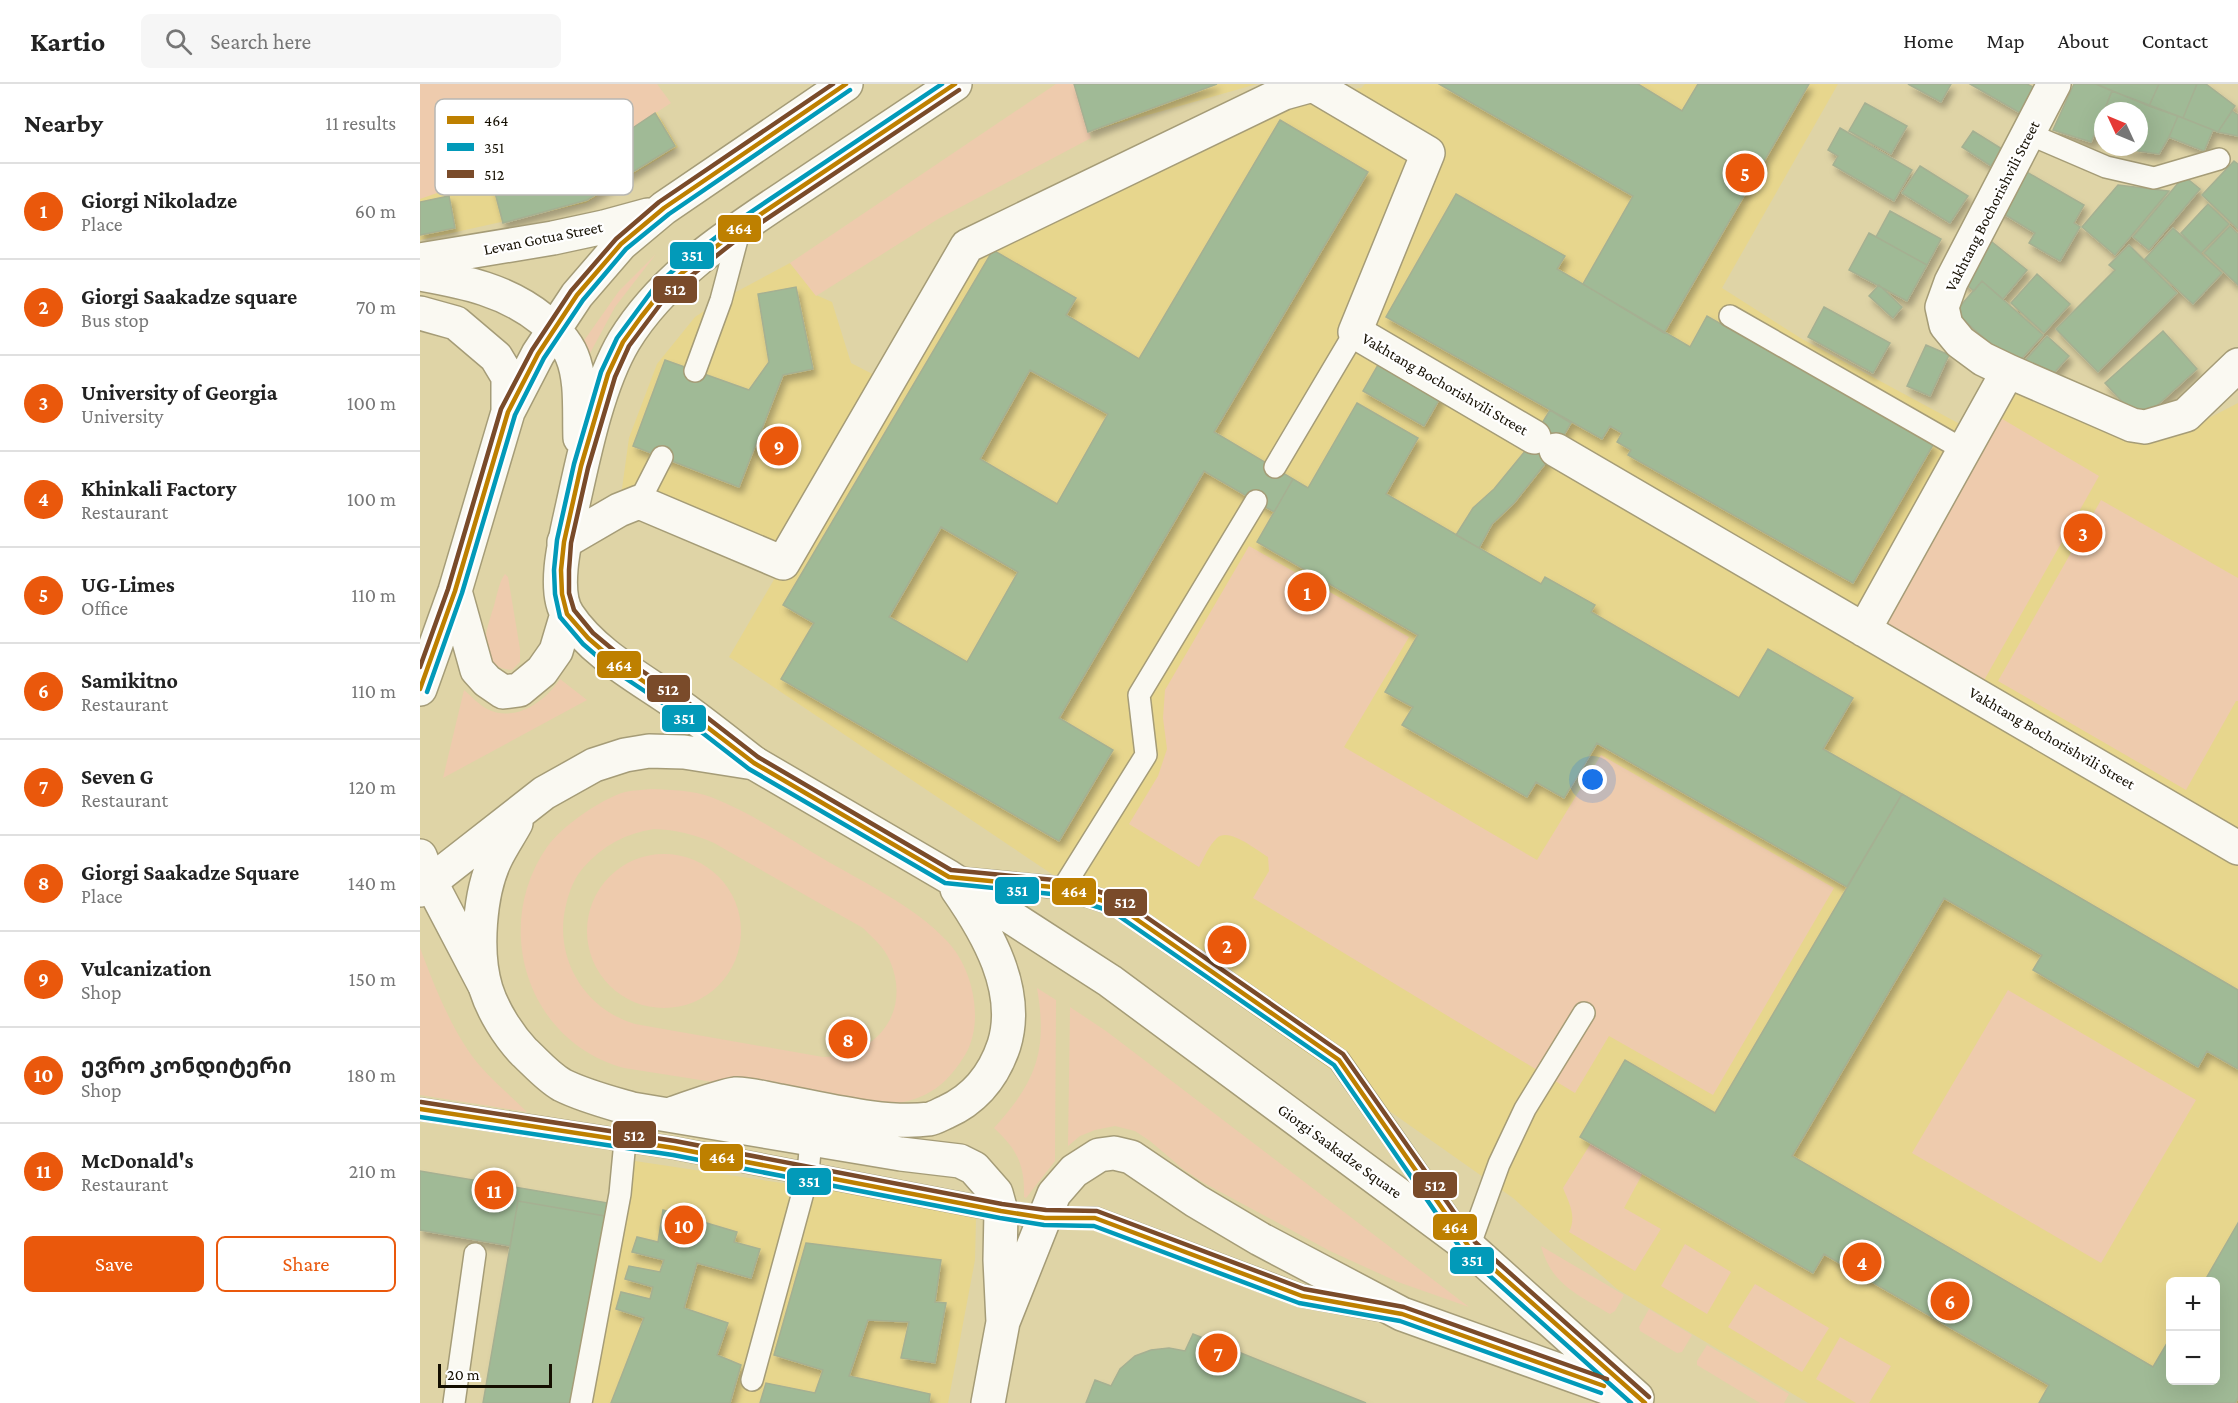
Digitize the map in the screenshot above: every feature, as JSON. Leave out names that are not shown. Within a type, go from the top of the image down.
[{"type":"main road","points":[[420,689],[455,591],[508,412],[553,329],[577,294],[621,244],[664,208],[846,84]]},
{"type":"main road","points":[[455,591],[477,670],[487,681],[503,692],[519,690],[542,671],[556,651],[567,614],[562,594],[561,570],[564,542],[581,466],[608,374],[623,342],[660,293],[682,273],[740,228],[955,84]]},
{"type":"main road","name":"Vakhtang Bochorishvili Street","points":[[2054,84],[1951,282],[1942,307],[1946,325],[1960,342],[1983,359],[2132,425],[2145,427],[2186,415],[2238,365]]},
{"type":"main road","points":[[564,542],[619,510],[639,502],[783,563],[967,246],[1284,93],[1328,88],[1428,153],[1355,332]]},
{"type":"main road","name":"Levan Gotua Street","points":[[420,260],[604,227],[641,218],[664,208]]},
{"type":"main road","points":[[420,274],[489,288],[524,306],[553,329],[566,344],[576,371],[581,466]]},
{"type":"main road","points":[[420,313],[456,323],[496,357],[508,377],[508,412]]},
{"type":"main road","name":"Vakhtang Bochorishvili Street","points":[[1355,332],[2238,848]]},
{"type":"main road","points":[[1864,630],[2008,371]]},
{"type":"main road","name":"Giorgi Saakadze Square","points":[[567,614],[588,638],[618,664],[677,704],[754,763],[949,878],[1101,974],[1469,1247],[1641,1401]]},
{"type":"main road","name":"Giorgi Saakadze Square","points":[[754,763],[684,752],[649,751],[625,755],[594,765],[564,780],[423,876],[505,1026],[517,1044],[560,1083],[588,1097],[666,1116],[901,1154],[960,1161],[974,1168],[996,1193],[1001,1211],[1000,1260],[1003,1322]]},
{"type":"main road","name":"Giorgi Saakadze Square","points":[[486,988],[481,940],[483,902],[495,860],[525,808]]},
{"type":"main road","points":[[666,1116],[735,1094],[890,1119],[931,1119],[957,1107],[983,1086],[998,1063],[1006,1038],[1008,1016],[1005,989],[999,961],[987,934],[949,878]]},
{"type":"main road","name":"Giorgi Saakadze Square","points":[[1003,1322],[1054,1194],[1074,1171],[1099,1155],[1114,1153],[1131,1157],[1196,1201],[1260,1239],[1402,1314],[1641,1401]]},
{"type":"main road","points":[[988,1403],[1003,1322]]},
{"type":"lane","points":[[2029,134],[2106,167],[2154,178],[2219,159]]},
{"type":"lane","points":[[694,370],[721,300],[740,228]]},
{"type":"lane","points":[[1730,316],[1964,450]]},
{"type":"lane","points":[[1275,467],[1355,332]]},
{"type":"lane","points":[[639,502],[662,457]]},
{"type":"lane","points":[[1063,888],[1146,755],[1139,695],[1256,501]]},
{"type":"lane","points":[[949,878],[1063,888],[1116,905],[1338,1060],[1469,1247]]},
{"type":"lane","points":[[1469,1247],[1499,1164],[1525,1109],[1584,1013]]},
{"type":"lane","points":[[581,1403],[620,1194],[625,1141],[632,1108]]},
{"type":"lane","points":[[420,1110],[625,1141],[1001,1211],[1046,1218],[1095,1218],[1302,1296],[1402,1314]]},
{"type":"lane","points":[[625,1141],[666,1116]]},
{"type":"lane","points":[[752,1380],[808,1174],[811,1139]]},
{"type":"lane","points":[[458,1402],[476,1254]]},
{"type":"shaded area","points":[[420,84],[657,84],[671,103],[633,128],[633,99],[435,99],[435,194],[420,199]]},
{"type":"shaded area","points":[[1056,84],[1074,84],[1091,138],[938,219],[816,296],[790,263]]},
{"type":"shaded area","points":[[1074,84],[1257,84],[1088,132]]},
{"type":"shaded area","points":[[1365,84],[1838,84],[1722,288],[1802,339],[1982,436],[2011,385],[2184,431],[2238,403],[2238,1403],[1808,1403],[1617,1289],[1513,1198],[1071,887],[729,657],[783,564],[619,510],[629,438],[657,364],[695,317],[721,300],[790,263],[816,295],[832,302],[851,363],[888,382],[959,261],[1306,96],[1361,88]]},
{"type":"shaded area","points":[[643,89],[678,147],[633,174],[633,99],[621,99]]},
{"type":"shaded area","points":[[435,183],[435,195],[599,195],[586,203],[420,240],[420,190]]},
{"type":"shaded area","points":[[656,254],[615,307],[589,355],[583,342],[619,291]]},
{"type":"shaded area","points":[[1999,417],[2099,476],[1982,684],[1880,626]]},
{"type":"shaded area","points":[[2101,500],[2238,578],[2238,701],[2186,790],[1998,681]]},
{"type":"shaded area","points":[[1249,546],[1409,637],[1344,747],[1537,860],[1601,755],[1834,888],[1713,1095],[1609,1036],[1575,1093],[1253,898],[1269,871],[1268,857],[1250,845],[1235,837],[1222,835],[1212,844],[1199,867],[1129,824],[1158,776],[1167,749],[1163,718],[1165,690]]},
{"type":"shaded area","points":[[505,574],[508,577],[520,649],[520,662],[512,670],[499,667],[491,662],[485,646],[488,626]]},
{"type":"shaded area","points":[[560,679],[587,700],[443,778],[464,690],[487,709],[498,713],[518,712],[538,702]]},
{"type":"shaded area","points":[[649,789],[697,793],[740,810],[904,906],[934,928],[956,952],[964,966],[975,1012],[971,1042],[956,1069],[946,1080],[925,1095],[914,1099],[871,1107],[624,1068],[591,1054],[564,1034],[543,1008],[528,978],[521,946],[522,912],[530,879],[547,847],[572,822],[615,796],[628,791]],"holes":[[[654,829],[677,831],[714,843],[863,928],[885,951],[896,980],[896,998],[885,1028],[859,1049],[842,1055],[823,1057],[635,1024],[617,1017],[601,1006],[576,978],[569,962],[564,943],[563,924],[570,890],[583,868],[606,847],[624,837]]]},
{"type":"shaded area","points":[[664,854],[679,855],[693,860],[707,867],[718,877],[728,888],[735,902],[740,916],[740,946],[735,960],[728,974],[718,985],[707,995],[693,1002],[679,1007],[664,1008],[649,1007],[635,1002],[621,995],[610,985],[600,974],[593,960],[588,946],[587,931],[588,916],[593,902],[600,888],[610,877],[621,867],[635,860],[649,855]]},
{"type":"shaded area","points":[[420,948],[446,1010],[471,1055],[486,1073],[527,1112],[420,1095]]},
{"type":"shaded area","points":[[1037,988],[1056,1000],[1055,1161],[1026,1198],[1018,1158],[1009,1143],[994,1128],[1020,1096],[1035,1064],[1041,1030]]},
{"type":"shaded area","points":[[2008,990],[2196,1100],[2101,1263],[1912,1153]]},
{"type":"shaded area","points":[[1070,1007],[1106,1031],[1469,1307],[1398,1282],[1330,1251],[1204,1183],[1135,1131],[1115,1126],[1095,1130],[1080,1136],[1068,1146]]},
{"type":"shaded area","points":[[1591,1143],[1643,1173],[1624,1208],[1661,1229],[1635,1271],[1569,1232],[1572,1215],[1563,1188]]},
{"type":"shaded area","points":[[628,1160],[958,1209],[976,1218],[975,1260],[948,1403],[583,1403]]},
{"type":"shaded area","points":[[1685,1244],[1731,1272],[1707,1314],[1661,1286]]},
{"type":"shaded area","points":[[1541,1246],[1624,1295],[1615,1311],[1610,1314],[1567,1287],[1552,1270]]},
{"type":"shaded area","points":[[1755,1284],[1829,1328],[1802,1372],[1728,1327]]},
{"type":"shaded area","points":[[1649,1309],[1692,1335],[1682,1352],[1677,1353],[1640,1331],[1639,1327]]},
{"type":"shaded area","points":[[1840,1337],[1891,1366],[1869,1403],[1856,1403],[1816,1379]]},
{"type":"shaded area","points":[[1707,1345],[1789,1394],[1784,1403],[1760,1403],[1697,1365]]},
{"type":"building","points":[[1074,84],[1217,84],[1088,132]]},
{"type":"building","points":[[1439,84],[1638,84],[1682,111],[1698,84],[1809,84],[1664,333],[1583,284],[1633,196]]},
{"type":"building","points":[[1908,84],[1951,84],[1941,102]]},
{"type":"building","points":[[1970,84],[2027,84],[2037,89],[2022,114]]},
{"type":"building","points":[[2074,84],[2096,84],[2112,91],[2107,102],[2094,102],[2094,135],[2091,142],[2053,130]]},
{"type":"building","points":[[2096,84],[2159,84],[2149,106],[2148,102],[2139,102]]},
{"type":"building","points":[[2159,84],[2197,84],[2183,118],[2149,106]]},
{"type":"building","points":[[2197,84],[2206,84],[2235,106],[2218,132],[2183,118]]},
{"type":"building","points":[[2112,91],[2141,102],[2108,102]]},
{"type":"building","points":[[1865,103],[1907,126],[1891,154],[1849,131]]},
{"type":"building","points":[[2148,105],[2178,116],[2159,154],[2148,152]]},
{"type":"building","points":[[2232,111],[2238,115],[2238,136],[2218,132]]},
{"type":"building","points":[[655,113],[675,146],[633,172],[633,128]]},
{"type":"building","points":[[2178,116],[2213,130],[2204,151],[2169,137]]},
{"type":"building","points":[[1280,120],[1368,172],[1214,432],[1293,479],[1274,512],[1204,471],[1059,718],[1113,750],[1059,841],[781,679],[814,623],[783,605],[993,250],[1076,298],[1066,315],[1139,359]],"holes":[[[1030,370],[1108,414],[1057,504],[980,459]],[[941,527],[1018,572],[967,662],[889,617]]]},
{"type":"building","points":[[1840,128],[1912,170],[1894,201],[1833,165],[1838,156],[1828,150]]},
{"type":"building","points":[[1973,131],[2002,149],[1991,166],[1962,147]]},
{"type":"building","points":[[2234,161],[2238,164],[2238,229],[2202,195]]},
{"type":"building","points":[[1920,166],[1968,196],[1950,223],[1902,193]]},
{"type":"building","points":[[2018,167],[2084,205],[2074,223],[2080,227],[2060,261],[2029,243],[2035,233],[1994,208]]},
{"type":"building","points":[[2184,176],[2200,189],[2149,250],[2133,237]]},
{"type":"building","points":[[2118,185],[2169,191],[2115,255],[2082,227]]},
{"type":"building","points":[[1456,194],[1565,256],[1557,269],[1690,347],[1707,316],[1933,445],[1853,583],[1628,455],[1631,450],[1617,442],[1622,433],[1610,426],[1602,439],[1386,317]]},
{"type":"building","points":[[496,195],[595,195],[587,200],[503,223]]},
{"type":"building","points":[[449,196],[455,228],[420,235],[420,202]]},
{"type":"building","points":[[2208,204],[2229,224],[2201,253],[2181,233]]},
{"type":"building","points":[[1890,211],[1941,239],[1927,265],[1876,237]]},
{"type":"building","points":[[2230,226],[2238,234],[2238,285],[2204,253]]},
{"type":"building","points":[[2173,228],[2222,273],[2193,304],[2145,259]]},
{"type":"building","points":[[1869,233],[1927,265],[1907,301],[1849,270]]},
{"type":"building","points":[[1987,238],[2027,270],[2003,299],[1982,281],[1974,291],[1956,276]]},
{"type":"building","points":[[2129,245],[2177,293],[2098,372],[2056,329],[2115,270],[2109,265]]},
{"type":"building","points":[[2037,274],[2070,304],[2044,333],[2011,303]]},
{"type":"building","points":[[1982,281],[2043,335],[2015,366],[1955,312]]},
{"type":"building","points":[[1879,285],[1902,307],[1893,318],[1869,296]]},
{"type":"building","points":[[796,287],[813,369],[783,375],[739,487],[633,446],[665,360],[749,390],[769,362],[758,294]]},
{"type":"building","points":[[1824,307],[1890,343],[1873,373],[1808,337]]},
{"type":"building","points":[[2163,331],[2197,369],[2140,421],[2105,383]]},
{"type":"building","points":[[2047,336],[2069,356],[2045,383],[2023,363]]},
{"type":"building","points":[[1926,345],[1949,355],[1930,396],[1907,386]]},
{"type":"building","points":[[1382,358],[1443,393],[1424,426],[1363,391]]},
{"type":"building","points":[[1357,403],[1418,438],[1386,494],[1541,584],[1545,577],[1595,605],[1591,612],[1739,698],[1768,649],[1853,698],[1823,749],[1902,794],[1847,887],[1597,743],[1564,798],[1536,782],[1527,797],[1402,725],[1413,707],[1385,692],[1418,635],[1257,542],[1293,479],[1308,488]]},
{"type":"building","points":[[1550,410],[1571,423],[1552,455],[1514,503],[1492,524],[1479,548],[1456,535],[1473,508],[1494,489],[1526,450]]},
{"type":"building","points":[[1902,794],[2238,990],[2238,1069],[2207,1051],[2198,1067],[2033,970],[2042,955],[1944,898],[1792,1156],[2153,1367],[2166,1345],[2166,1385],[2220,1385],[2220,1277],[2207,1277],[2238,1223],[2238,1398],[2235,1403],[2039,1403],[2049,1385],[1824,1254],[1813,1273],[1580,1137],[1625,1060],[1715,1113]]},
{"type":"building","points":[[420,1171],[608,1203],[605,1216],[518,1201],[510,1246],[420,1230]]},
{"type":"building","points":[[518,1201],[605,1216],[573,1403],[483,1403]]},
{"type":"building","points":[[663,1210],[737,1232],[734,1242],[760,1249],[751,1278],[697,1263],[684,1308],[728,1323],[717,1355],[741,1365],[730,1403],[611,1403],[644,1318],[616,1309],[621,1292],[650,1299],[653,1287],[625,1279],[629,1266],[660,1272],[664,1260],[632,1252],[637,1237],[658,1242]]},
{"type":"building","points":[[806,1243],[941,1260],[935,1302],[946,1303],[935,1363],[901,1358],[909,1322],[868,1320],[849,1376],[930,1394],[929,1403],[760,1403],[766,1383],[815,1393],[823,1370],[774,1355]]},
{"type":"building","points":[[1193,1334],[1366,1403],[1086,1403],[1095,1380],[1111,1386],[1120,1369],[1135,1356],[1151,1350],[1169,1348],[1185,1351]]},
{"type":"transit line","name":"512","points":[[420,667],[448,589],[501,409],[532,350],[571,291],[616,239],[659,202],[833,84]]},
{"type":"transit line","name":"464","points":[[420,689],[455,591],[508,412],[538,354],[577,295],[621,244],[664,208],[846,84]]},
{"type":"transit line","name":"351","points":[[942,84],[736,222],[677,267],[654,288],[617,338],[601,372],[574,464],[557,540],[554,570],[555,594],[560,617],[583,644],[613,670],[673,710],[749,769],[945,883],[1061,895],[1113,912],[1334,1065],[1463,1252],[1631,1403]]},
{"type":"transit line","name":"464","points":[[955,84],[740,228],[682,273],[660,293],[641,317],[623,342],[608,374],[581,466],[564,542],[561,570],[562,594],[567,614],[588,638],[618,664],[677,704],[754,763],[949,877],[1063,888],[1116,905],[1339,1060],[1469,1247],[1645,1403]]},
{"type":"transit line","name":"351","points":[[427,692],[462,593],[515,415],[544,358],[583,300],[626,249],[669,214],[850,90]]},
{"type":"transit line","name":"512","points":[[959,90],[744,234],[665,298],[629,346],[615,377],[588,468],[571,543],[569,593],[574,610],[593,633],[623,658],[682,698],[758,757],[951,870],[1065,881],[1119,898],[1343,1054],[1475,1242],[1649,1397]]},
{"type":"transit line","name":"512","points":[[421,1102],[675,1141],[1002,1204],[1046,1210],[1097,1211],[1304,1289],[1404,1307],[1607,1379]]},
{"type":"transit line","name":"464","points":[[420,1109],[674,1148],[1001,1211],[1045,1218],[1095,1218],[1302,1296],[1402,1314],[1604,1386]]},
{"type":"transit line","name":"351","points":[[420,1117],[673,1155],[1000,1218],[1044,1225],[1094,1226],[1299,1303],[1400,1321],[1601,1393]]},
{"type":"place","name":"UG-Limes","points":[[1745,173]]},
{"type":"place","name":"Vulcanization","points":[[779,446]]},
{"type":"place","name":"University of Georgia","points":[[2083,533]]},
{"type":"place","name":"Giorgi Nikoladze","points":[[1307,592]]},
{"type":"place","name":"Giorgi Saakadze square","points":[[1227,945]]},
{"type":"place","name":"Giorgi Saakadze Square","points":[[848,1039]]},
{"type":"place","name":"McDonald's","points":[[494,1190]]},
{"type":"place","name":"ევრო კონდიტერი","points":[[684,1225]]},
{"type":"place","name":"Khinkali Factory","points":[[1862,1262]]},
{"type":"place","name":"Samikitno","points":[[1950,1301]]},
{"type":"place","name":"Seven G","points":[[1218,1353]]}]
